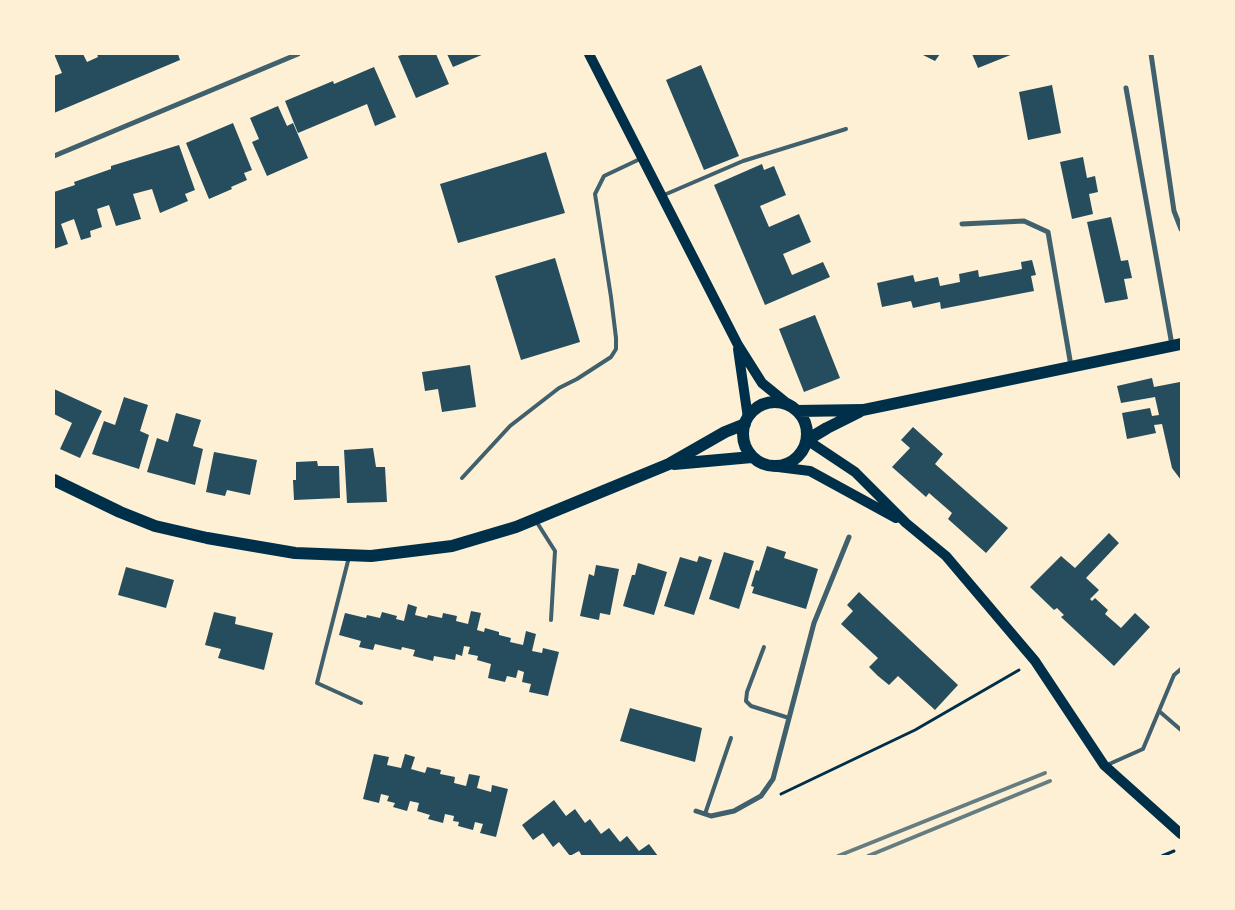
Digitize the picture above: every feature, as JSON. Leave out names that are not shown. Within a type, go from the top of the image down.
[{"type":"main road","points":[[589,54],[738,345],[762,383],[793,408],[805,423],[807,440],[802,452],[795,460],[778,467]]},
{"type":"main road","points":[[738,345],[746,421],[742,433],[746,449],[752,457],[762,464],[810,471],[906,523]]},
{"type":"main road","points":[[54,480],[120,512],[155,526],[207,538],[295,553],[372,556],[452,546],[516,527],[668,464],[746,421],[759,406],[768,403],[776,402],[793,408],[863,410],[1177,345]]},
{"type":"main road","points":[[807,440],[863,410]]},
{"type":"main road","points":[[807,440],[855,472],[906,523],[946,556],[1035,661],[1105,766],[1181,834]]},
{"type":"main road","points":[[668,464],[752,457]]},
{"type":"street","points":[[54,156],[298,54]]},
{"type":"street","points":[[1151,54],[1174,211],[1181,229]]},
{"type":"street","points":[[1126,88],[1177,345]]},
{"type":"street","points":[[962,224],[1024,221],[1048,232],[1072,367]]},
{"type":"street","points":[[696,811],[711,816],[734,811],[761,796],[773,779],[814,623],[849,538]]},
{"type":"lane","points":[[662,196],[743,161],[846,129]]},
{"type":"lane","points":[[462,478],[510,426],[559,388],[611,357],[616,349],[612,306],[595,194],[604,176],[642,158]]},
{"type":"lane","points":[[534,520],[555,551],[551,620]]},
{"type":"lane","points":[[350,555],[317,683],[361,704]]},
{"type":"lane","points":[[764,646],[746,692],[746,701],[750,706],[789,718]]},
{"type":"lane","points":[[1105,766],[1143,749],[1174,675],[1181,668]]},
{"type":"lane","points":[[1159,711],[1181,730]]},
{"type":"lane","points":[[705,814],[731,738]]},
{"type":"path","points":[[761,796],[779,795],[915,730],[1035,661]]},
{"type":"path","points":[[1162,856],[1174,851]]},
{"type":"building","points":[[54,54],[83,54],[87,62],[98,57],[97,54],[178,54],[180,60],[54,113],[54,76],[62,73]]},
{"type":"building","points":[[405,54],[436,54],[449,84],[416,98],[398,56]]},
{"type":"building","points":[[447,54],[484,54],[453,67]]},
{"type":"building","points":[[921,54],[940,54],[935,61]]},
{"type":"building","points":[[972,54],[1013,54],[978,68]]},
{"type":"building","points":[[701,65],[739,156],[704,170],[666,80]]},
{"type":"building","points":[[374,67],[396,117],[375,126],[367,104],[298,133],[285,101],[333,81],[334,84]]},
{"type":"building","points":[[1052,85],[1061,133],[1028,140],[1019,92]]},
{"type":"building","points":[[278,106],[287,126],[293,123],[308,158],[267,176],[252,142],[259,139],[250,118]]},
{"type":"building","points":[[233,123],[252,170],[244,173],[247,180],[209,199],[186,143]]},
{"type":"building","points":[[179,145],[195,190],[185,194],[188,201],[160,213],[152,189],[133,194],[141,219],[116,226],[109,205],[97,209],[102,227],[90,231],[91,237],[81,240],[74,219],[61,224],[68,244],[54,249],[54,192],[75,185],[74,182],[111,169],[111,166]]},
{"type":"building","points":[[546,152],[565,213],[458,243],[440,184]]},
{"type":"building","points":[[1083,157],[1087,178],[1095,176],[1098,192],[1089,194],[1093,214],[1072,219],[1060,162]]},
{"type":"building","points":[[762,164],[764,170],[774,166],[786,195],[760,206],[769,227],[799,214],[811,242],[783,254],[792,275],[823,262],[830,277],[765,305],[714,185]]},
{"type":"building","points":[[1111,217],[1121,261],[1128,260],[1132,278],[1124,279],[1128,299],[1105,303],[1087,222]]},
{"type":"building","points":[[555,258],[580,342],[521,360],[495,276]]},
{"type":"building","points":[[1032,260],[1036,275],[1031,276],[1034,291],[941,309],[940,302],[913,308],[911,301],[882,307],[877,283],[913,275],[915,282],[938,277],[940,286],[960,282],[959,274],[978,270],[979,277],[1022,269],[1021,262]]},
{"type":"building","points":[[815,315],[840,378],[804,392],[779,329]]},
{"type":"building","points":[[470,365],[476,407],[442,412],[438,389],[425,391],[422,372]]},
{"type":"building","points":[[1152,378],[1154,387],[1180,382],[1181,480],[1172,468],[1162,424],[1154,425],[1156,433],[1127,439],[1122,413],[1150,408],[1152,416],[1159,415],[1155,397],[1121,403],[1117,386]]},
{"type":"building","points":[[54,389],[102,411],[80,458],[60,449],[72,423],[54,414]]},
{"type":"building","points":[[124,397],[148,405],[140,431],[149,435],[139,469],[92,454],[104,421],[115,425]]},
{"type":"building","points":[[176,413],[201,420],[193,446],[203,449],[195,485],[147,472],[157,438],[168,442]]},
{"type":"building","points":[[913,427],[943,454],[935,464],[1008,528],[986,553],[948,519],[952,513],[929,493],[926,497],[892,467],[910,448],[901,440]]},
{"type":"building","points":[[373,448],[376,467],[385,467],[387,502],[347,503],[344,450]]},
{"type":"building","points":[[214,452],[257,460],[250,495],[227,490],[225,496],[206,492]]},
{"type":"building","points":[[317,461],[318,466],[339,466],[340,498],[294,500],[293,480],[296,480],[296,462]]},
{"type":"building","points":[[1109,533],[1119,543],[1086,578],[1099,590],[1090,599],[1092,601],[1095,598],[1108,610],[1105,614],[1121,628],[1135,613],[1150,627],[1114,666],[1061,617],[1064,615],[1057,608],[1054,610],[1030,587],[1061,556],[1075,568]]},
{"type":"building","points":[[767,546],[786,552],[784,558],[818,569],[806,609],[752,593],[754,587],[751,586],[756,570],[759,571]]},
{"type":"building","points":[[724,552],[754,561],[739,609],[709,599]]},
{"type":"building","points":[[699,556],[712,560],[694,615],[664,606],[680,557],[697,562]]},
{"type":"building","points":[[638,563],[667,572],[654,615],[623,606],[632,575],[635,575]]},
{"type":"building","points":[[596,565],[619,569],[610,615],[600,613],[599,620],[580,616],[589,574],[594,576]]},
{"type":"building","points":[[126,567],[174,580],[166,608],[118,595]]},
{"type":"building","points":[[859,592],[958,685],[935,710],[898,676],[889,685],[878,676],[869,667],[878,658],[841,624],[853,611],[847,605]]},
{"type":"building","points":[[408,604],[417,607],[415,615],[427,618],[428,615],[442,618],[443,613],[457,616],[456,621],[468,624],[471,611],[481,613],[477,630],[484,632],[485,628],[499,632],[499,635],[511,638],[510,642],[523,645],[526,631],[536,634],[532,651],[542,653],[543,648],[559,652],[548,696],[529,692],[531,684],[522,682],[524,672],[518,670],[516,678],[507,676],[505,682],[488,678],[491,664],[477,660],[478,656],[468,654],[470,647],[464,646],[462,656],[456,654],[455,660],[434,656],[433,661],[413,656],[415,650],[402,647],[401,650],[375,644],[373,650],[359,647],[361,641],[339,635],[345,613],[366,618],[367,615],[380,618],[382,612],[397,616],[396,619],[404,621]]},
{"type":"building","points":[[214,612],[236,617],[235,624],[273,633],[264,670],[218,658],[221,649],[205,645]]},
{"type":"building","points":[[630,708],[702,728],[695,762],[620,741]]},
{"type":"building","points":[[374,754],[389,757],[387,765],[401,768],[405,754],[415,757],[411,769],[425,773],[427,767],[441,770],[440,774],[455,777],[454,783],[466,786],[469,774],[480,776],[477,788],[491,792],[492,785],[508,789],[496,837],[480,833],[483,824],[475,822],[473,830],[458,826],[459,822],[453,821],[454,816],[445,814],[443,823],[428,819],[430,815],[417,811],[419,803],[410,801],[407,811],[393,807],[395,803],[387,801],[389,796],[381,794],[379,803],[363,799]]},
{"type":"building","points":[[554,800],[566,816],[575,809],[585,823],[590,819],[601,834],[609,828],[620,842],[627,836],[639,851],[649,844],[658,856],[582,856],[579,851],[570,856],[559,842],[553,847],[543,833],[533,840],[522,825]]},
{"type":"railway","points":[[838,856],[1045,773]]},
{"type":"railway","points":[[868,856],[1050,781]]}]
